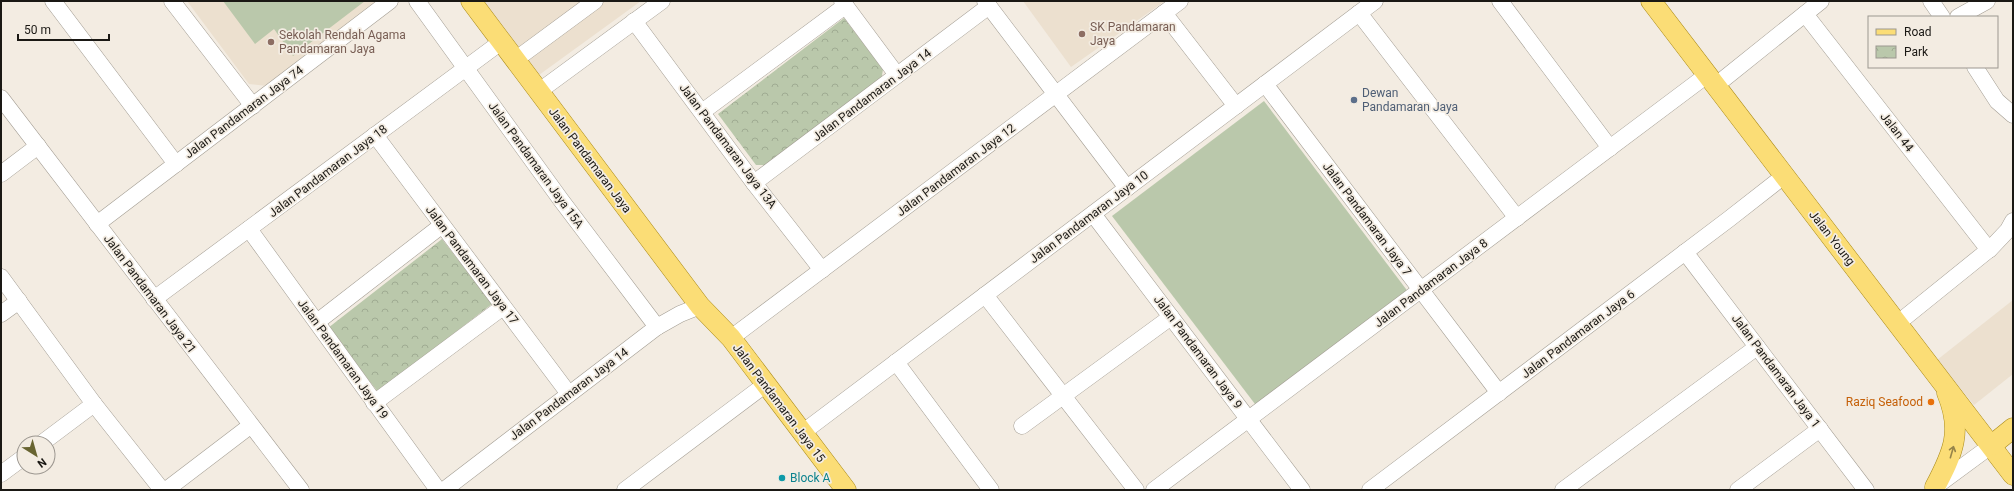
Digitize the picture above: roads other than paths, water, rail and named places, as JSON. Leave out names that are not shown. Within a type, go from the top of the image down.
[{"type":"main road","name":"Jalan Pandamaran Jaya","points":[[471,1],[705,312]]},
{"type":"main road","name":"Jalan Young","points":[[1651,1],[1992,445],[2013,475]]},
{"type":"main road","name":"Jalan Pandamaran Jaya 15","points":[[705,312],[731,338],[846,490]]},
{"type":"main road","points":[[1933,489],[1950,458],[1955,440],[1955,424],[1951,404],[1941,379]]},
{"type":"main road","points":[[1992,445],[2013,428]]},
{"type":"street","points":[[54,1],[176,164]]},
{"type":"street","points":[[172,1],[253,106]]},
{"type":"street","name":"Jalan Pandamaran Jaya 74","points":[[97,224],[390,1]]},
{"type":"street","name":"Jalan Pandamaran Jaya 15A","points":[[417,1],[657,327]]},
{"type":"street","points":[[515,60],[594,1]]},
{"type":"street","points":[[538,92],[662,1]]},
{"type":"street","name":"Jalan Pandamaran Jaya 12","points":[[731,338],[1180,1]]},
{"type":"street","name":"Jalan Pandamaran Jaya 10","points":[[802,433],[1375,1]]},
{"type":"street","points":[[1500,1],[1610,148]]},
{"type":"street","name":"Jalan Pandamaran Jaya 8","points":[[1154,490],[1610,148],[1711,81],[1821,1]]},
{"type":"street","points":[[1932,1],[1941,16]]},
{"type":"street","points":[[1960,16],[1986,1]]},
{"type":"street","points":[[702,112],[844,3],[897,75]]},
{"type":"street","points":[[987,4],[1127,188]]},
{"type":"street","name":"Jalan Pandamaran Jaya 14","points":[[754,184],[987,4]]},
{"type":"street","points":[[1359,13],[1517,218]]},
{"type":"street","points":[[1164,14],[1236,106]]},
{"type":"street","name":"Jalan 44","points":[[1805,14],[1989,250]]},
{"type":"street","name":"Jalan Pandamaran Jaya 13A","points":[[634,21],[754,184],[822,270]]},
{"type":"street","name":"Jalan Pandamaran Jaya 18","points":[[154,300],[501,42]]},
{"type":"street","points":[[1976,68],[1997,101],[2013,115]]},
{"type":"street","name":"Jalan Pandamaran Jaya 7","points":[[1265,84],[1499,393]]},
{"type":"street","name":"Jalan Pandamaran Jaya 21","points":[[1,98],[250,426],[301,490]]},
{"type":"street","name":"Jalan Pandamaran Jaya 17","points":[[375,136],[441,226],[569,394]]},
{"type":"street","points":[[1,174],[38,146]]},
{"type":"street","name":"Jalan Pandamaran Jaya 6","points":[[1370,490],[1784,176]]},
{"type":"street","name":"Jalan Pandamaran Jaya 9","points":[[1093,214],[1302,490]]},
{"type":"street","points":[[1898,323],[1989,250],[2008,230],[2013,221]]},
{"type":"street","points":[[317,322],[441,226]]},
{"type":"street","name":"Jalan Pandamaran Jaya 19","points":[[249,229],[438,490]]},
{"type":"street","name":"Jalan Pandamaran Jaya 1","points":[[1685,252],[1866,490]]},
{"type":"street","points":[[1,277],[94,404],[162,490]]},
{"type":"street","points":[[985,295],[1136,490]]},
{"type":"street","points":[[1,314],[18,301]]},
{"type":"street","points":[[374,403],[503,307]]},
{"type":"street","name":"Jalan Pandamaran Jaya 14","points":[[444,490],[657,327],[680,314],[705,312]]},
{"type":"street","points":[[1022,426],[1171,317]]},
{"type":"street","points":[[1563,490],[1757,347]]},
{"type":"street","points":[[896,362],[991,490]]},
{"type":"street","points":[[625,490],[766,384]]},
{"type":"street","points":[[53,435],[94,404]]},
{"type":"street","points":[[166,490],[250,426]]},
{"type":"street","points":[[1738,490],[1820,429]]},
{"type":"street","points":[[1933,489],[1992,445]]},
{"type":"street","points":[[1,474],[16,462]]},
{"type":"place","name":"SK Pandamaran Jaya","points":[[1082,34]]},
{"type":"place","name":"Sekolah Rendah Agama Pandamaran Jaya","points":[[271,42]]},
{"type":"place","name":"Dewan Pandamaran Jaya","points":[[1354,100]]},
{"type":"place","name":"Raziq Seafood","points":[[1931,402]]},
{"type":"place","name":"Block A","points":[[782,478]]}]
